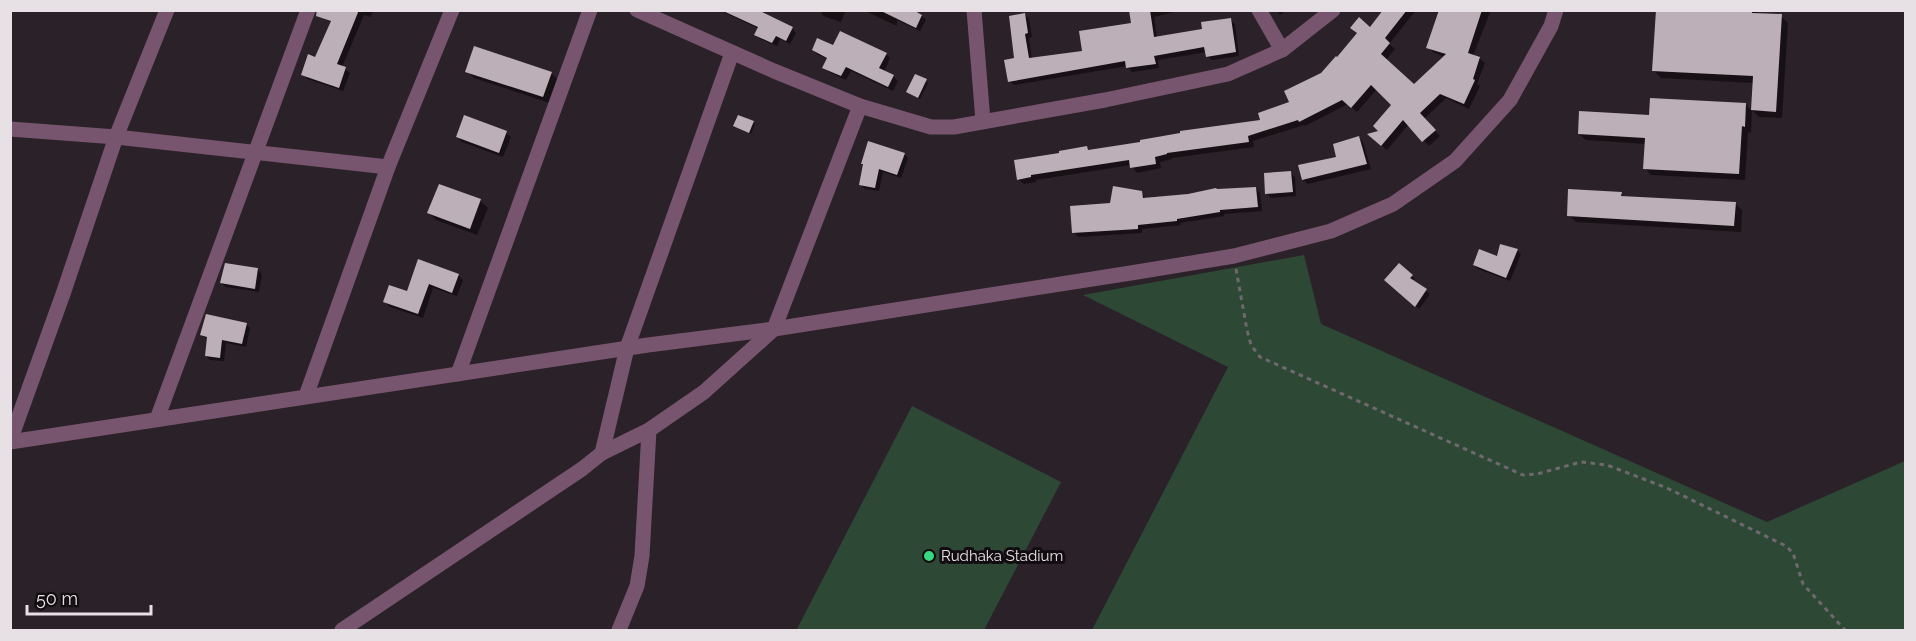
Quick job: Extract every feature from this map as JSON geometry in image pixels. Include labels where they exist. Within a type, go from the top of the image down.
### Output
[{"type":"street","points":[[167,10],[116,137],[10,441],[627,348],[774,329],[1234,256],[1331,231],[1393,204],[1455,161],[1510,100],[1551,26],[1556,10]]},
{"type":"street","points":[[157,419],[308,10]]},
{"type":"street","points":[[306,396],[388,167],[452,10]]},
{"type":"street","points":[[458,374],[590,10]]},
{"type":"street","points":[[637,10],[732,53],[860,106],[931,127],[954,127],[1105,100],[1228,74],[1282,50],[1333,10]]},
{"type":"street","points":[[974,10],[983,121]]},
{"type":"street","points":[[1259,10],[1282,50]]},
{"type":"street","points":[[602,453],[627,348],[732,53]]},
{"type":"street","points":[[342,630],[582,469],[602,453],[649,430],[704,392],[774,329],[860,106]]},
{"type":"street","points":[[10,129],[116,137],[388,167]]},
{"type":"street","points":[[619,630],[638,586],[642,556],[649,430]]},
{"type":"path","points":[[1234,256],[1247,330],[1251,345],[1260,357],[1523,475],[1537,474],[1581,462],[1607,465],[1687,498],[1786,546],[1793,553],[1803,584],[1845,630]]},
{"type":"green space","points":[[1304,255],[1321,324],[1767,522],[1905,461],[1905,630],[1092,630],[1228,367],[1083,295]]},
{"type":"green space","name":"Rudhaka Stadium","points":[[912,406],[1061,482],[984,630],[797,629]]},
{"type":"building","points":[[317,10],[359,10],[337,64],[346,67],[339,88],[301,75],[308,54],[315,57],[331,21],[316,16]]},
{"type":"building","points":[[721,10],[758,10],[793,27],[786,41],[776,36],[772,43],[754,35],[758,27]]},
{"type":"building","points":[[879,10],[913,10],[922,15],[916,28]]},
{"type":"building","points":[[1129,10],[1150,10],[1154,37],[1202,29],[1201,22],[1231,18],[1236,52],[1206,57],[1204,47],[1154,56],[1156,64],[1126,68],[1125,61],[1008,82],[1004,60],[1014,58],[1009,16],[1025,13],[1028,33],[1025,34],[1029,58],[1082,51],[1079,31],[1131,23]]},
{"type":"building","points":[[1383,10],[1407,10],[1385,38],[1390,43],[1381,54],[1414,84],[1446,54],[1426,48],[1439,10],[1482,10],[1468,53],[1480,57],[1473,79],[1475,80],[1464,104],[1440,94],[1420,113],[1436,130],[1422,142],[1403,120],[1381,146],[1367,134],[1378,131],[1373,126],[1391,105],[1371,85],[1351,108],[1342,100],[1299,122],[1298,120],[1248,136],[1249,142],[1167,153],[1155,157],[1156,164],[1130,168],[1129,160],[1031,175],[1031,177],[1017,180],[1014,160],[1087,146],[1088,150],[1140,142],[1140,140],[1180,133],[1180,131],[1260,120],[1258,113],[1289,102],[1284,91],[1321,73],[1337,57],[1357,33],[1350,28],[1359,17],[1370,27]]},
{"type":"building","points":[[1656,10],[1752,10],[1752,13],[1782,14],[1776,112],[1751,110],[1753,76],[1652,71]]},
{"type":"building","points":[[840,31],[887,53],[879,68],[894,75],[888,87],[846,67],[841,76],[822,68],[827,58],[812,50],[817,38],[833,45]]},
{"type":"building","points":[[474,46],[552,72],[543,97],[465,72]]},
{"type":"building","points":[[915,74],[927,79],[918,98],[906,92]]},
{"type":"building","points":[[1650,98],[1746,103],[1739,174],[1643,169],[1645,138],[1578,134],[1579,111],[1649,115]]},
{"type":"building","points":[[464,115],[507,131],[499,153],[456,137]]},
{"type":"building","points":[[738,115],[754,121],[749,133],[733,126]]},
{"type":"building","points":[[1359,136],[1367,164],[1302,180],[1298,165],[1336,157],[1333,144]]},
{"type":"building","points":[[868,141],[905,153],[897,175],[879,169],[875,188],[859,185],[863,164],[861,164]]},
{"type":"building","points":[[1291,171],[1293,192],[1265,194],[1264,173]]},
{"type":"building","points":[[439,184],[481,199],[470,229],[427,213]]},
{"type":"building","points":[[1113,186],[1142,191],[1143,198],[1188,194],[1216,188],[1256,187],[1258,207],[1220,210],[1220,212],[1177,219],[1177,221],[1138,225],[1138,229],[1072,233],[1070,206],[1110,203]]},
{"type":"building","points":[[1568,189],[1622,192],[1621,196],[1736,202],[1734,226],[1567,216]]},
{"type":"building","points":[[1500,244],[1518,249],[1506,278],[1473,265],[1479,249],[1497,256]]},
{"type":"building","points":[[418,259],[459,274],[452,293],[429,284],[418,314],[383,302],[389,285],[407,291]]},
{"type":"building","points":[[225,263],[258,268],[255,289],[220,283]]},
{"type":"building","points":[[1399,263],[1413,275],[1410,278],[1427,289],[1415,307],[1384,280]]},
{"type":"building","points":[[206,314],[247,323],[242,344],[222,340],[220,358],[205,356],[207,337],[200,335]]},
{"type":"place","name":"Rudhaka Stadium","points":[[929,556]]}]
